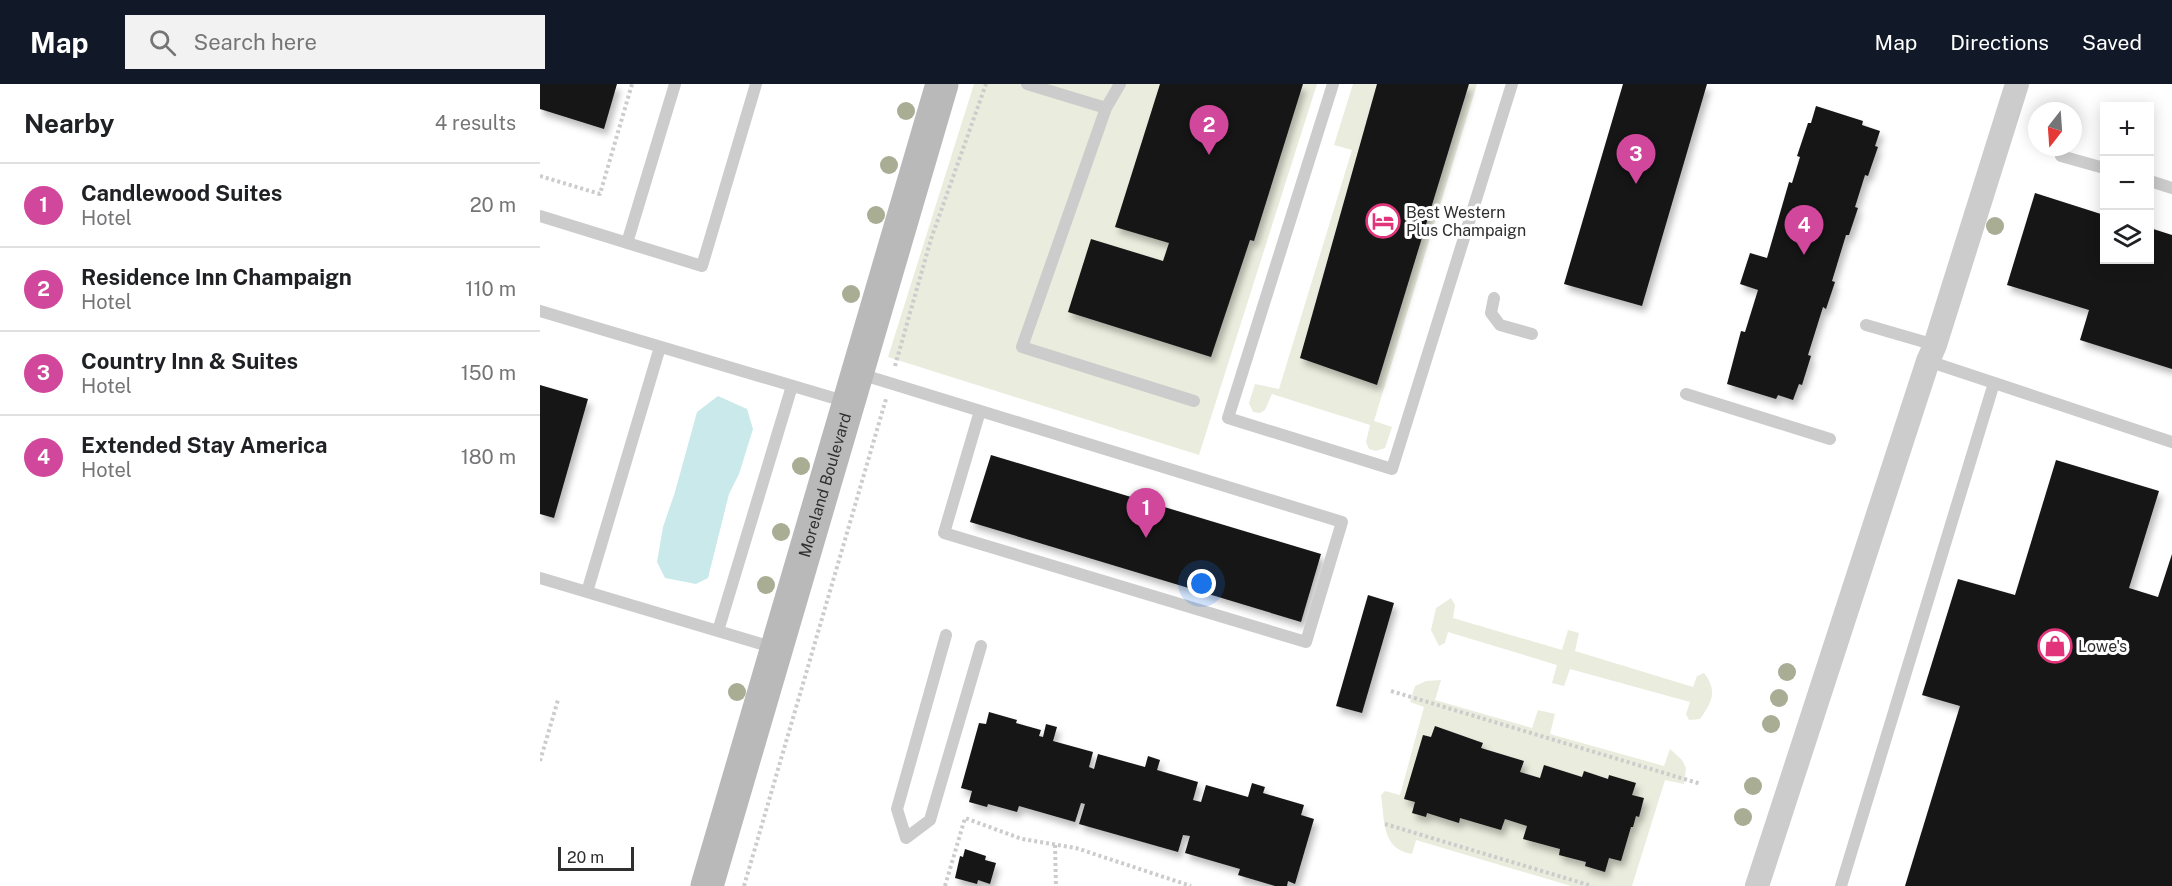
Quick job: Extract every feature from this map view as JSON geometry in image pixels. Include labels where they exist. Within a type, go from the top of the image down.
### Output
[{"type":"street","name":"Moreland Boulevard","points":[[706,886],[942,84]]},
{"type":"street","points":[[1757,886],[2017,84]]},
{"type":"lane","points":[[627,243],[675,84]]},
{"type":"lane","points":[[540,216],[702,266],[756,84]]},
{"type":"lane","points":[[1027,84],[1106,108]]},
{"type":"lane","points":[[1120,84],[1106,108],[1022,347],[1194,401]]},
{"type":"lane","points":[[1333,84],[1228,418],[1392,469],[1512,84]]},
{"type":"lane","points":[[2061,156],[2100,167]]},
{"type":"lane","points":[[2154,183],[2172,188]]},
{"type":"lane","points":[[1494,298],[1491,313],[1500,325],[1532,334]]},
{"type":"lane","points":[[540,311],[792,386],[852,388],[891,384],[980,411],[1342,522],[1306,642],[944,533],[980,411]]},
{"type":"lane","points":[[1866,325],[1994,383],[2172,442]]},
{"type":"lane","points":[[587,592],[660,347]]},
{"type":"lane","points":[[1841,886],[1994,383]]},
{"type":"lane","points":[[718,631],[792,386]]},
{"type":"lane","points":[[1686,394],[1830,439]]},
{"type":"lane","points":[[540,578],[776,648]]},
{"type":"lane","points":[[945,635],[897,809],[906,838],[930,820],[981,646]]},
{"type":"path","points":[[540,176],[600,194],[632,84]]},
{"type":"path","points":[[744,886],[891,384],[931,239],[986,84]]},
{"type":"path","points":[[1391,691],[1701,784]]},
{"type":"path","points":[[540,761],[558,700]]},
{"type":"path","points":[[945,886],[965,818],[1022,839],[1076,848],[1191,886]]},
{"type":"path","points":[[1385,824],[1592,886]]},
{"type":"path","points":[[1055,845],[1056,886]]},
{"type":"shaded area","points":[[974,84],[1317,84],[1199,455],[888,357]]},
{"type":"shaded area","points":[[1353,84],[1377,84],[1377,385],[1469,84],[1477,84],[1374,421],[1392,427],[1385,448],[1376,451],[1369,449],[1366,442],[1370,425],[1272,394],[1265,410],[1260,413],[1253,412],[1249,403],[1255,384],[1279,389],[1352,150],[1334,145]]},
{"type":"shaded area","points":[[1451,598],[1455,605],[1453,618],[1562,650],[1568,630],[1579,633],[1575,651],[1693,687],[1697,676],[1704,673],[1712,691],[1708,707],[1700,719],[1689,720],[1686,714],[1690,702],[1570,669],[1564,686],[1552,683],[1557,665],[1448,632],[1445,643],[1439,646],[1431,630],[1436,608]]},
{"type":"shaded area","points":[[1441,680],[1435,700],[1532,728],[1538,710],[1555,714],[1550,734],[1664,766],[1670,749],[1682,760],[1686,768],[1684,784],[1665,780],[1632,886],[1571,886],[1416,840],[1412,854],[1395,846],[1386,832],[1381,795],[1385,791],[1400,795],[1424,707],[1410,702],[1415,686],[1426,681]]},
{"type":"water","points":[[718,396],[747,409],[753,429],[739,474],[729,494],[708,578],[696,584],[665,578],[657,562],[663,527],[697,412]]},
{"type":"building","points":[[540,84],[617,84],[604,129],[540,109]]},
{"type":"building","points":[[1160,84],[1303,84],[1254,241],[1250,240],[1211,357],[1068,312],[1091,239],[1163,261],[1169,243],[1115,227]]},
{"type":"building","name":"Best Western Plus Champaign","points":[[1377,84],[1469,84],[1377,385],[1300,358]]},
{"type":"building","points":[[1623,84],[1707,84],[1642,306],[1564,284]]},
{"type":"building","points":[[1816,106],[1863,121],[1862,125],[1880,131],[1875,146],[1878,147],[1868,176],[1865,175],[1855,207],[1858,208],[1849,235],[1846,235],[1832,281],[1835,282],[1826,309],[1823,307],[1808,355],[1811,356],[1802,385],[1799,384],[1793,400],[1778,395],[1776,399],[1727,384],[1741,331],[1745,332],[1758,290],[1740,284],[1750,253],[1767,258],[1789,182],[1792,183],[1800,157],[1797,156]]},
{"type":"building","points":[[2035,193],[2100,214],[2100,264],[2154,264],[2154,229],[2172,235],[2172,369],[2080,340],[2089,310],[2007,285]]},
{"type":"building","points":[[540,385],[588,399],[554,518],[540,514]]},
{"type":"building","points":[[991,455],[1321,554],[1301,622],[970,522]]},
{"type":"building","name":"Lowe's","points":[[2056,460],[2159,491],[2129,588],[2158,597],[2172,554],[2172,886],[1905,886],[1960,706],[1922,695],[1958,579],[2015,595]]},
{"type":"building","points":[[1368,595],[1394,603],[1362,713],[1336,706]]},
{"type":"building","points":[[989,712],[1041,730],[1039,736],[1043,737],[1046,724],[1057,727],[1053,741],[1093,752],[1089,767],[1094,769],[1098,754],[1145,767],[1148,756],[1160,760],[1157,770],[1198,782],[1193,800],[1201,802],[1206,785],[1248,797],[1252,783],[1265,787],[1263,793],[1304,805],[1301,815],[1314,819],[1295,884],[1288,881],[1287,886],[1275,886],[1238,875],[1240,869],[1185,853],[1190,836],[1183,835],[1178,852],[1079,824],[1085,804],[1081,803],[1075,822],[1019,806],[1017,812],[988,804],[987,807],[969,802],[972,791],[961,788],[979,723],[986,724]]},
{"type":"building","points":[[1435,726],[1483,743],[1481,748],[1524,761],[1520,772],[1540,778],[1544,765],[1582,777],[1584,771],[1608,779],[1609,775],[1636,783],[1632,795],[1644,798],[1639,817],[1636,816],[1633,827],[1631,827],[1621,861],[1609,858],[1605,872],[1585,866],[1586,862],[1559,855],[1560,849],[1523,839],[1527,826],[1505,819],[1501,830],[1460,818],[1459,823],[1427,813],[1426,817],[1412,813],[1415,802],[1404,799],[1423,735],[1431,737]]},
{"type":"building","points":[[965,849],[986,856],[985,860],[996,863],[990,884],[978,880],[977,884],[955,878],[960,856],[963,857]]},
{"type":"place","name":"Residence Inn Champaign","points":[[1209,155]]},
{"type":"place","name":"Country Inn & Suites","points":[[1636,184]]},
{"type":"place","name":"Best Western Plus Champaign","points":[[1383,221]]},
{"type":"place","name":"Extended Stay America","points":[[1804,255]]},
{"type":"place","name":"Candlewood Suites","points":[[1146,538]]},
{"type":"place","name":"Lowe's","points":[[2055,646]]}]
